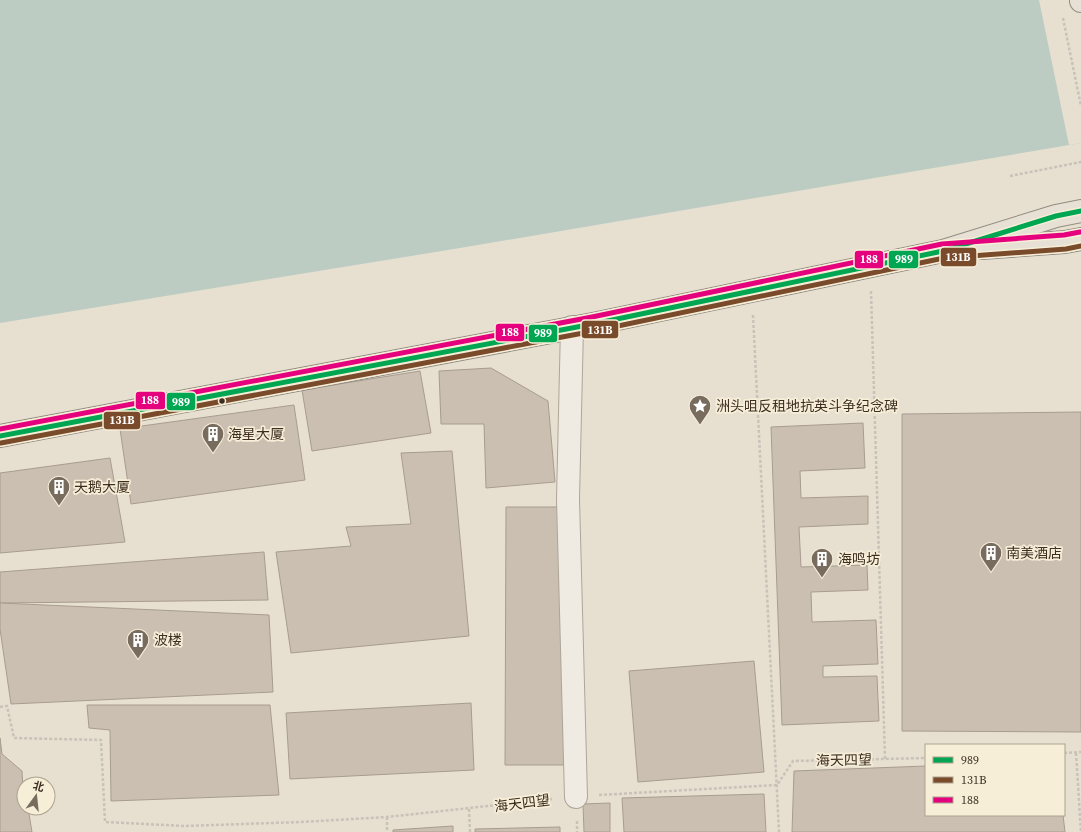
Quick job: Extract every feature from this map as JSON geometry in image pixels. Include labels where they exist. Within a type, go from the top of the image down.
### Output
[{"type":"main road","points":[[0,436],[572,327],[751,291],[943,251],[1056,216],[1081,211]]},
{"type":"main road","points":[[943,251],[1065,242],[1081,239]]},
{"type":"lane","points":[[572,327],[568,499],[576,797]]},
{"type":"path","points":[[1062,15],[1081,106]]},
{"type":"path","points":[[1010,176],[1081,162]]},
{"type":"path","points":[[871,266],[885,759]]},
{"type":"path","points":[[751,291],[779,832]]},
{"type":"path","name":"海天四望","points":[[0,707],[7,706],[14,738],[101,740],[105,822],[184,826],[387,817],[576,797],[777,785],[793,761],[925,758]]},
{"type":"path","points":[[1065,753],[1081,752]]},
{"type":"path","points":[[1076,753],[1081,832]]},
{"type":"path","points":[[469,809],[470,832]]},
{"type":"path","points":[[387,817],[387,832]]},
{"type":"shaded area","points":[[0,0],[1081,0],[1081,143],[460,248],[0,323]]},
{"type":"pier","points":[[1039,0],[1081,0],[1081,143],[1069,145]]},
{"type":"building","points":[[491,368],[548,401],[555,482],[486,488],[484,424],[441,424],[439,371]]},
{"type":"building","points":[[420,371],[431,433],[312,451],[302,390]]},
{"type":"building","name":"海星大厦","points":[[294,405],[305,480],[131,504],[120,429]]},
{"type":"building","name":"南美酒店","points":[[1081,412],[1081,732],[902,731],[902,414]]},
{"type":"building","name":"海鸣坊","points":[[863,423],[865,468],[800,471],[801,498],[868,496],[868,524],[799,527],[801,567],[867,565],[868,590],[811,592],[812,622],[876,620],[878,664],[823,666],[823,677],[877,676],[879,721],[782,725],[771,427]]},
{"type":"building","points":[[452,451],[469,636],[291,653],[276,552],[351,546],[346,527],[411,524],[401,453]]},
{"type":"building","name":"天鹅大厦","points":[[110,458],[125,542],[0,553],[0,473]]},
{"type":"building","points":[[506,507],[566,507],[565,765],[505,765]]},
{"type":"building","points":[[264,552],[268,600],[0,603],[0,572]]},
{"type":"building","name":"波楼","points":[[0,603],[269,615],[273,692],[11,704],[0,629]]},
{"type":"building","points":[[754,661],[764,772],[638,782],[629,671]]},
{"type":"building","points":[[471,703],[474,770],[290,779],[286,713]]},
{"type":"building","points":[[87,705],[270,705],[279,795],[111,801],[110,730],[89,728]]},
{"type":"building","points":[[0,738],[2,754],[22,771],[22,776],[16,776],[16,816],[29,816],[32,832],[0,832]]},
{"type":"building","points":[[925,766],[925,816],[1063,816],[1065,832],[792,832],[794,771]]},
{"type":"building","points":[[764,794],[766,832],[624,832],[622,798]]},
{"type":"building","points":[[610,803],[610,832],[584,832],[583,804]]},
{"type":"building","points":[[453,826],[453,832],[393,832],[393,830]]},
{"type":"building","points":[[560,827],[560,832],[475,832],[475,829]]},
{"type":"transit line","name":"989","points":[[0,436],[593,324],[943,251],[1056,216],[1081,211]]},
{"type":"transit line","name":"188","points":[[0,429],[592,317],[942,244],[1064,235],[1080,232]]},
{"type":"transit line","name":"131B","points":[[1,443],[594,331],[944,258],[1066,249],[1081,246]]},
{"type":"place","name":"洲头咀反租地抗英斗争纪念碑","points":[[700,426]]},
{"type":"place","name":"海星大厦","points":[[213,454]]},
{"type":"place","name":"天鹅大厦","points":[[59,506]]},
{"type":"place","name":"南美酒店","points":[[991,572]]},
{"type":"place","name":"海鸣坊","points":[[822,578]]},
{"type":"place","name":"波楼","points":[[138,660]]}]
